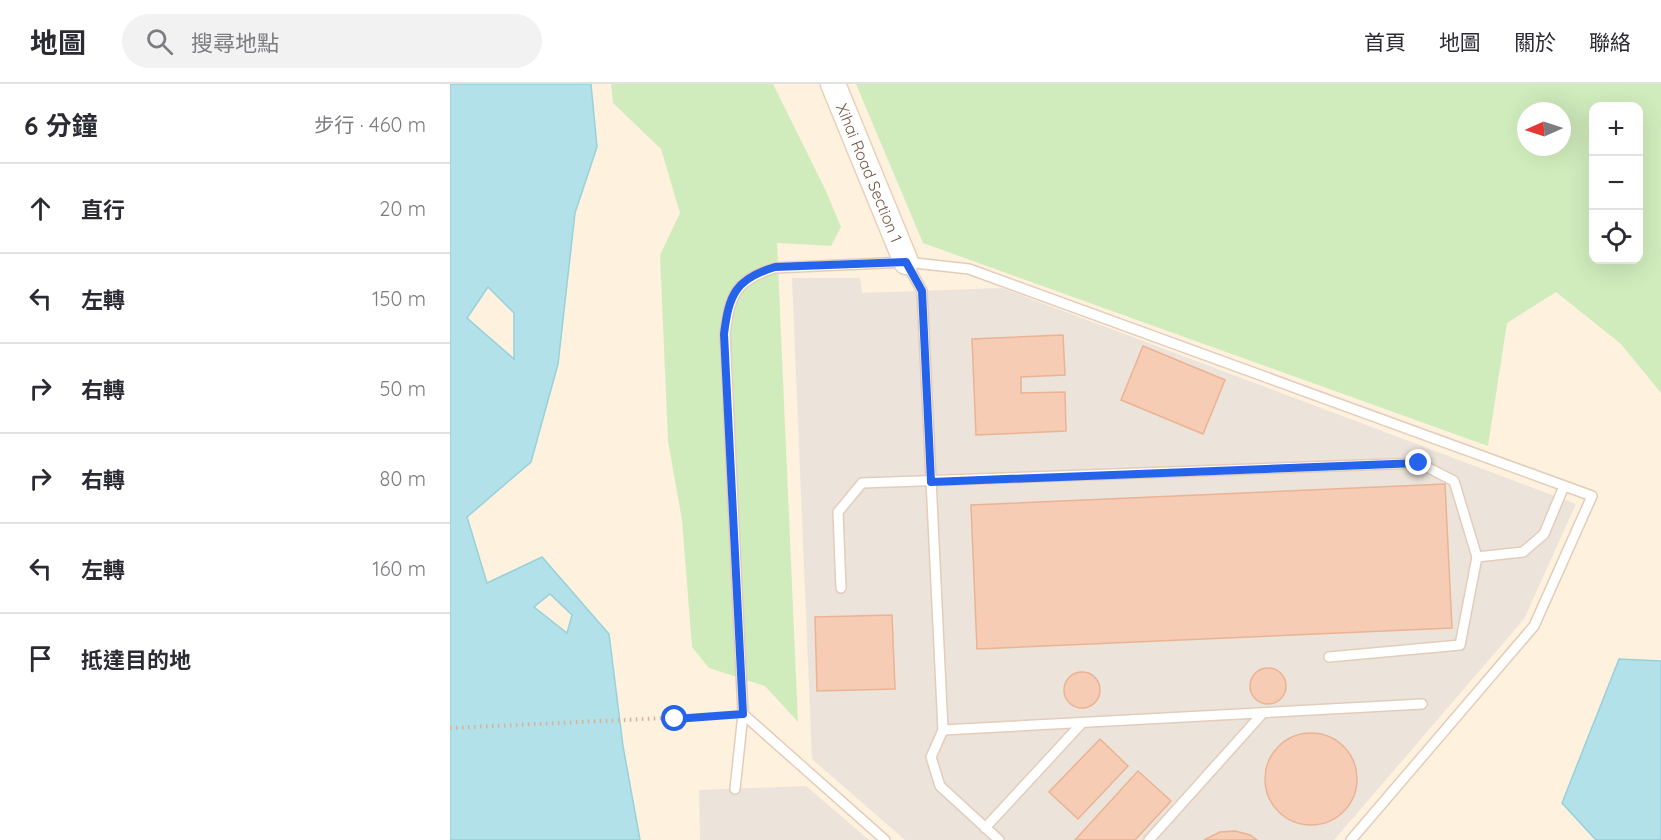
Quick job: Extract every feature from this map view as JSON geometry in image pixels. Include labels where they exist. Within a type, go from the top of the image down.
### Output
[{"type":"main road","name":"Xihai Road Section 1","points":[[833,84],[906,262]]},
{"type":"lane","points":[[906,262],[922,291],[942,730],[931,757],[940,786],[999,840]]},
{"type":"lane","points":[[735,789],[743,714],[724,334],[728,304],[739,286],[755,273],[775,267],[906,262],[945,265],[987,274],[1592,496],[1534,626],[1351,840]]},
{"type":"lane","points":[[841,588],[838,512],[862,483],[1419,463],[1454,481],[1477,557],[1460,645],[1329,657]]},
{"type":"lane","points":[[1477,557],[1523,552],[1544,534],[1564,486]]},
{"type":"lane","points":[[942,730],[1422,704]]},
{"type":"lane","points":[[1149,840],[1263,713]]},
{"type":"lane","points":[[743,714],[885,840]]},
{"type":"lane","points":[[985,828],[1082,723]]},
{"type":"path","points":[[450,728],[743,714]]},
{"type":"shaded area","points":[[792,278],[860,278],[862,293],[1002,288],[1576,504],[1524,619],[1334,840],[905,840],[812,759]]},
{"type":"shaded area","points":[[806,786],[869,840],[700,840],[699,790]]},
{"type":"green space","points":[[611,84],[773,84],[826,191],[841,227],[831,246],[777,243],[798,722],[765,686],[709,668],[692,647],[682,520],[668,441],[660,255],[680,213],[661,149],[613,103]]},
{"type":"green space","points":[[856,84],[1661,84],[1661,393],[1621,344],[1556,292],[1507,323],[1488,446],[923,243]]},
{"type":"water","points":[[450,84],[591,84],[597,147],[575,213],[558,364],[531,462],[467,517],[487,583],[542,557],[609,634],[623,746],[640,840],[450,840]],"holes":[[[488,287],[514,313],[514,359],[467,318]],[[550,594],[572,615],[567,633],[534,607]]]},
{"type":"water","points":[[1619,659],[1661,661],[1661,840],[1596,840],[1562,803]]},
{"type":"building","points":[[1063,335],[1065,375],[1021,377],[1021,393],[1065,392],[1066,431],[976,435],[972,339]]},
{"type":"building","points":[[1143,346],[1225,380],[1203,434],[1121,400]]},
{"type":"building","points":[[1445,484],[1452,628],[977,649],[971,505]]},
{"type":"building","points":[[892,615],[895,689],[817,691],[815,617]]},
{"type":"building","points":[[1268,668],[1281,673],[1286,686],[1281,699],[1268,704],[1255,699],[1250,686],[1255,673]]},
{"type":"building","points":[[1082,672],[1095,677],[1100,690],[1095,703],[1082,708],[1069,703],[1064,690],[1069,677]]},
{"type":"building","points":[[1311,733],[1329,736],[1344,746],[1354,761],[1357,779],[1354,797],[1344,812],[1329,822],[1311,825],[1293,822],[1278,812],[1268,797],[1265,779],[1268,761],[1278,746],[1293,736]]},
{"type":"building","points":[[1100,739],[1128,766],[1078,819],[1049,792]]},
{"type":"building","points":[[1138,771],[1171,801],[1135,840],[1075,840]]},
{"type":"building","points":[[1235,831],[1250,835],[1257,840],[1204,840],[1220,832]]},
{"type":"route","points":[[675,719],[743,714],[724,334],[728,304],[739,286],[755,273],[775,267],[906,262],[922,291],[931,482],[1419,463]]}]
